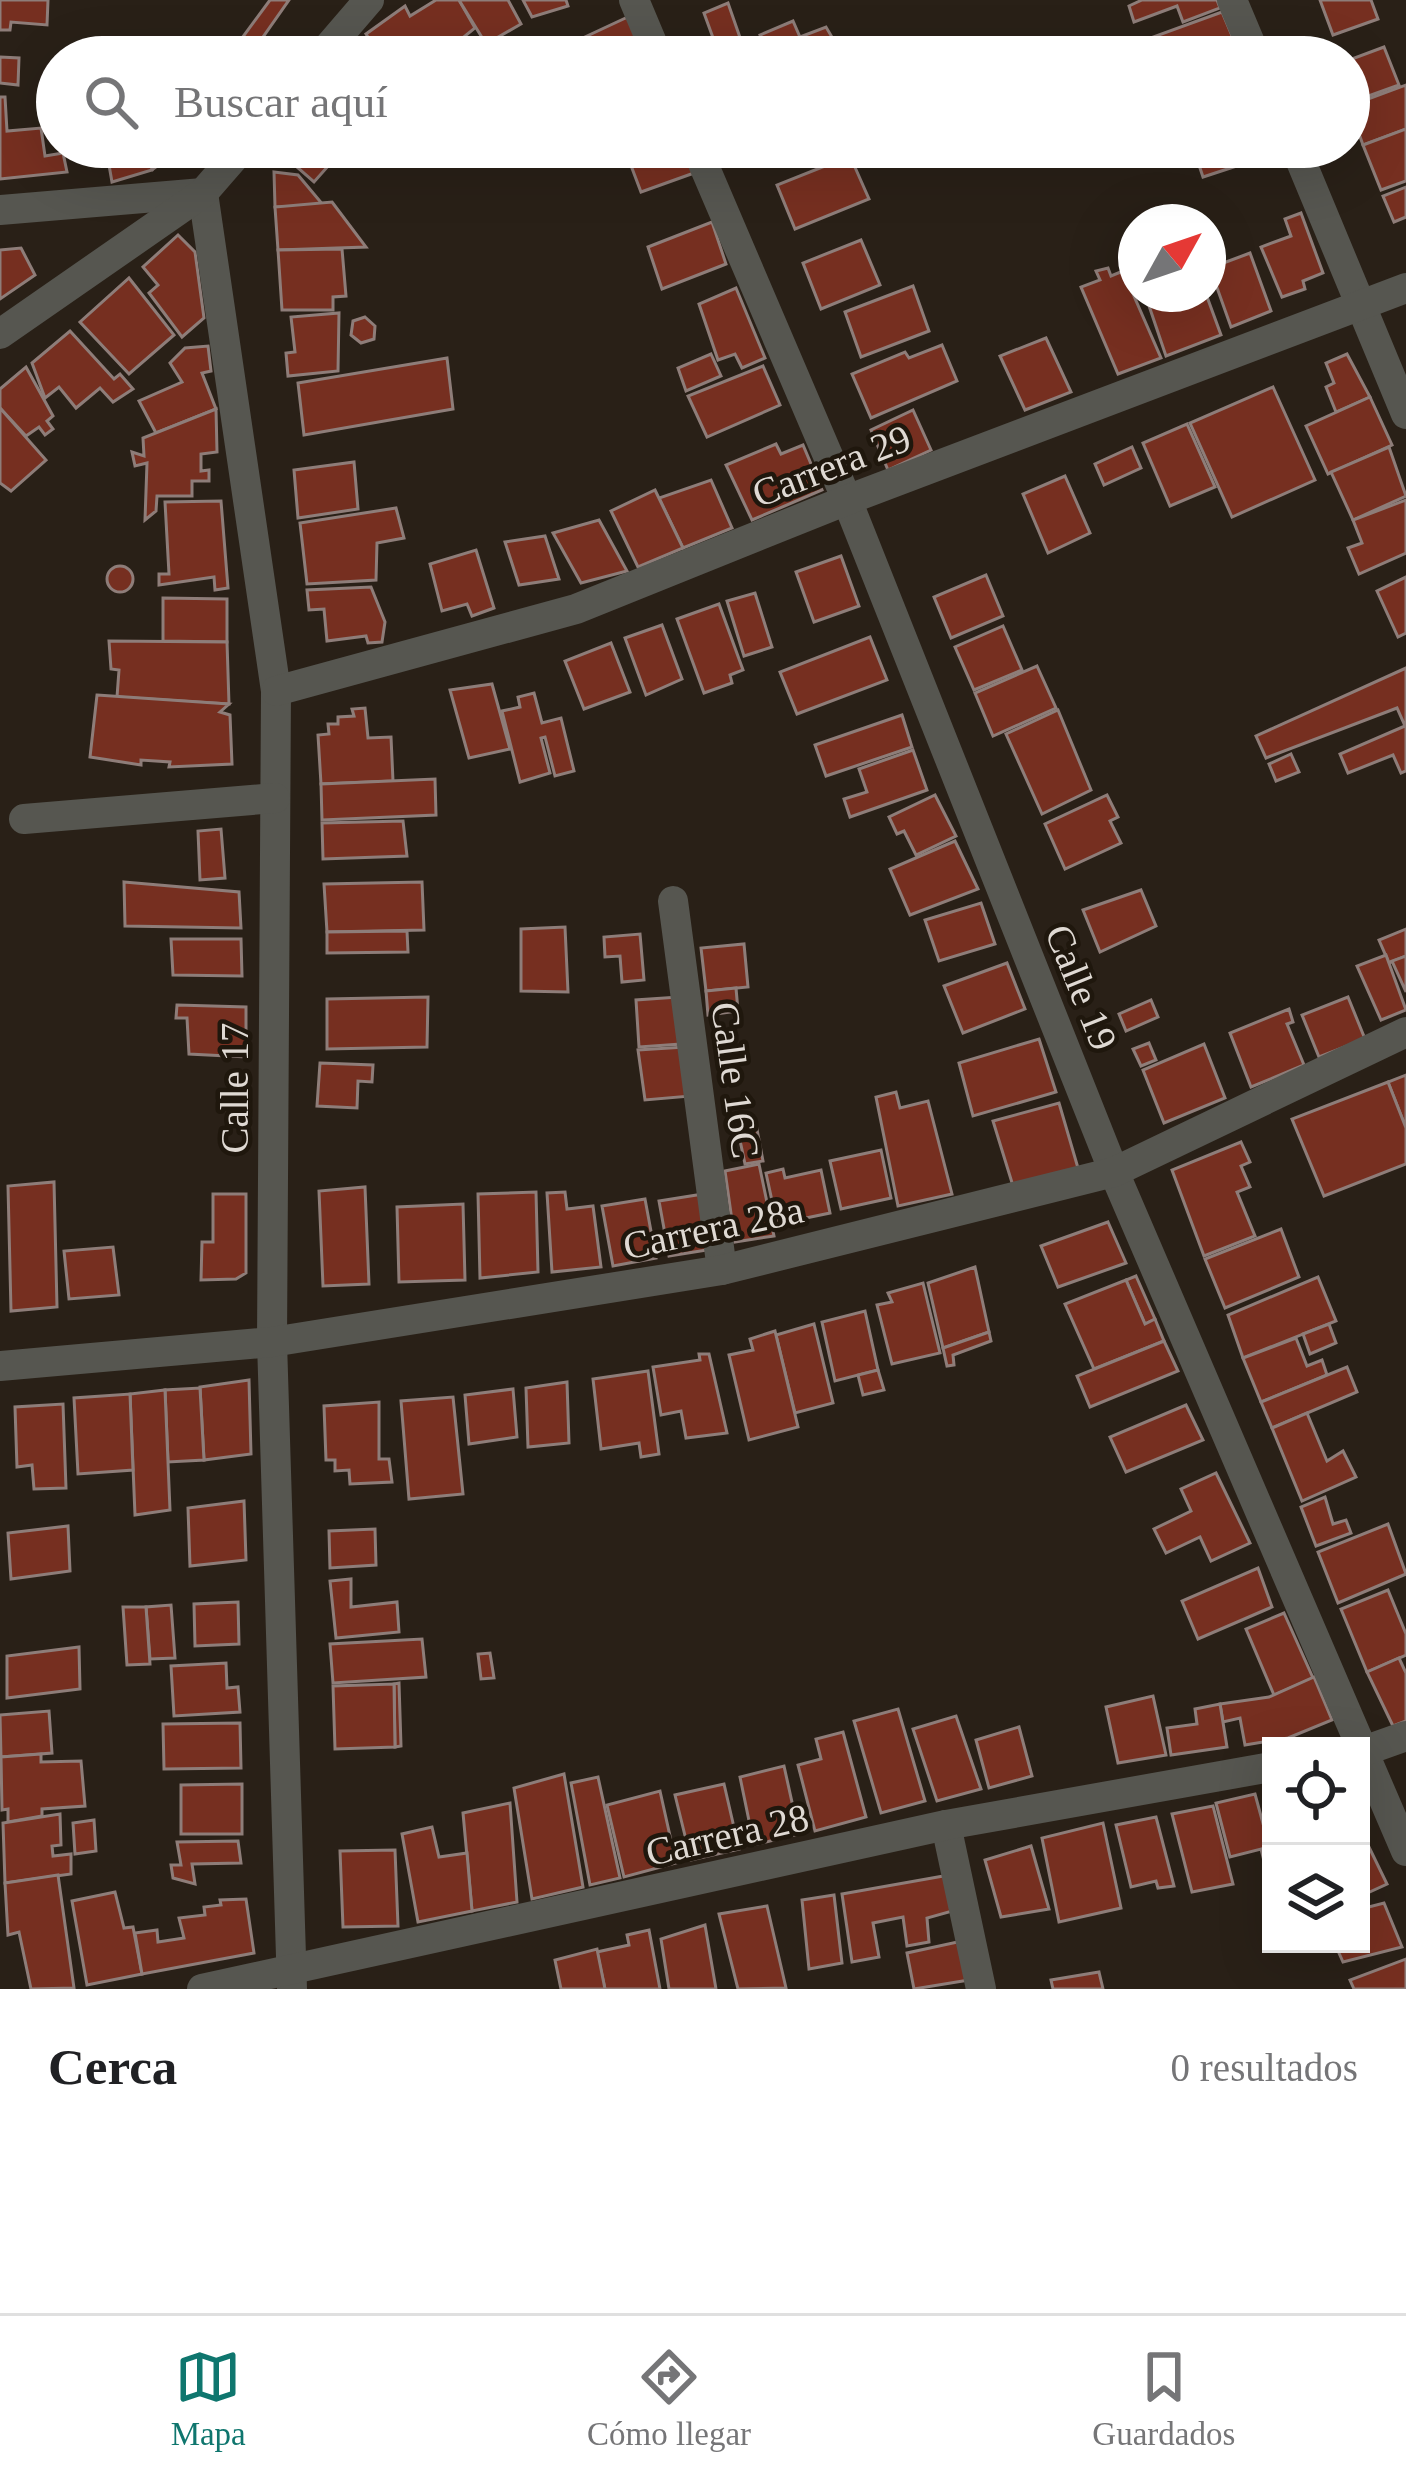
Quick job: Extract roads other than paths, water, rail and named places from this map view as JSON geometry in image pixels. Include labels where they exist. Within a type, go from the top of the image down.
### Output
[{"type":"street","points":[[338,36],[369,0]]},
{"type":"street","points":[[634,0],[649,36]]},
{"type":"street","points":[[1232,0],[1247,36]]},
{"type":"street","points":[[0,334],[202,193],[224,168]]},
{"type":"street","name":"Calle 19","points":[[705,168],[847,500],[1114,1172],[1358,1737]]},
{"type":"street","points":[[1304,168],[1406,414]]},
{"type":"street","points":[[0,210],[202,193]]},
{"type":"street","name":"Calle 17","points":[[202,193],[276,691],[272,1342],[291,1980]]},
{"type":"street","name":"Carrera 29","points":[[276,691],[576,609],[847,500],[1406,288]]},
{"type":"street","points":[[24,819],[275,798]]},
{"type":"street","name":"Calle 16C","points":[[673,901],[722,1270]]},
{"type":"street","name":"Carrera 28a","points":[[0,1366],[272,1342],[722,1270],[1114,1172],[1406,1031]]},
{"type":"street","points":[[1370,1749],[1406,1736]]},
{"type":"street","name":"Calle 19","points":[[1370,1765],[1406,1851]]},
{"type":"street","name":"Carrera 28","points":[[202,1989],[291,1980],[946,1825],[1262,1769]]},
{"type":"street","points":[[946,1825],[981,1989]]}]
